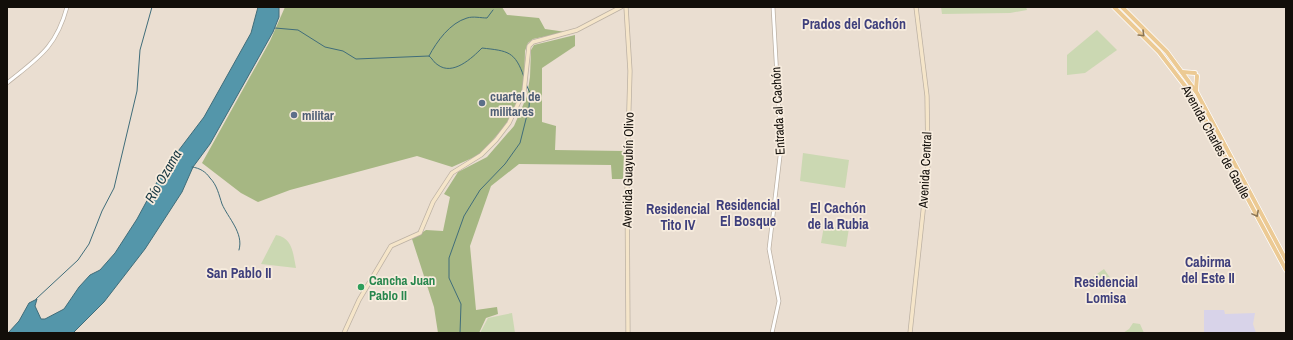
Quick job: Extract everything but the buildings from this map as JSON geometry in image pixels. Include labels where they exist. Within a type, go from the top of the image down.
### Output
[{"type":"main road","points":[[344,333],[359,300],[391,246],[420,233],[433,202],[452,173],[480,155],[496,140],[510,123],[524,91],[528,51],[532,42],[577,30],[621,7]]},
{"type":"main road","name":"Avenida Guayubín Olivo","points":[[626,7],[630,71],[626,176],[628,333]]},
{"type":"main road","name":"Avenida Central","points":[[910,333],[928,165],[926,96],[916,7]]},
{"type":"main road","name":"Avenida Charles de Gaulle","points":[[1114,7],[1159,52],[1192,95],[1286,270]]},
{"type":"main road","name":"Avenida Charles de Gaulle","points":[[1122,7],[1167,52],[1196,91],[1286,260]]},
{"type":"main road","points":[[1182,72],[1196,74],[1196,91]]},
{"type":"main road","points":[[1281,263],[1286,276]]},
{"type":"street","points":[[7,83],[42,56],[52,43],[64,21],[67,7]]},
{"type":"street","name":"Entrada al Cachón","points":[[772,7],[781,148],[769,249],[779,301],[772,333]]},
{"type":"shaded area","points":[[1204,310],[1224,310],[1225,314],[1255,313],[1253,324],[1256,333],[1204,333]]},
{"type":"green space","points":[[285,7],[502,7],[507,15],[539,18],[545,29],[566,32],[533,39],[528,43],[525,51],[524,90],[509,122],[479,155],[452,167],[417,156],[290,190],[258,202],[241,193],[202,163],[270,41]]},
{"type":"green space","points":[[941,7],[1026,7],[1027,10],[1010,13],[942,14]]},
{"type":"green space","points":[[1097,30],[1117,50],[1085,73],[1067,75],[1067,55]]},
{"type":"green space","points":[[575,35],[575,46],[542,68],[542,122],[556,126],[555,150],[624,151],[623,179],[612,179],[611,165],[519,164],[491,186],[470,246],[476,310],[497,307],[498,314],[486,318],[479,333],[438,333],[434,307],[412,239],[426,230],[443,231],[450,197],[444,194],[458,172],[487,157],[514,126],[527,96],[530,77],[531,50],[534,45]]},
{"type":"green space","points":[[803,153],[849,160],[845,188],[800,181]]},
{"type":"green space","points":[[824,226],[849,228],[846,247],[821,243]]},
{"type":"green space","points":[[276,235],[286,239],[289,243],[293,252],[296,268],[261,264]]},
{"type":"green space","points":[[1104,269],[1111,279],[1090,279]]},
{"type":"green space","points":[[512,313],[515,333],[480,333],[488,318]]},
{"type":"green space","points":[[1133,323],[1140,324],[1144,333],[1123,333],[1129,329]]},
{"type":"water","name":"Río Ozama","points":[[258,7],[279,7],[279,17],[273,32],[210,144],[193,167],[182,192],[145,249],[104,302],[73,333],[8,333],[19,321],[29,303],[37,299],[35,306],[41,319],[45,319],[64,309],[79,287],[90,275],[100,270],[115,253],[137,219],[163,171],[204,117],[251,33]]},
{"type":"waterway","points":[[36,299],[78,260],[89,244],[102,211],[114,188],[137,91],[140,50],[152,7]]},
{"type":"waterway","points":[[429,56],[440,39],[455,24],[469,17],[487,18],[493,10]]},
{"type":"waterway","points":[[275,28],[298,30],[325,47],[343,51],[356,59],[429,56],[437,64],[444,68],[456,67],[468,61],[482,48],[498,50],[514,57],[521,68],[524,77]]},
{"type":"waterway","points":[[460,333],[461,304],[449,278],[449,258],[464,216],[480,190],[505,164],[520,143],[529,107],[530,93],[526,84]]},
{"type":"waterway","points":[[192,167],[198,168],[205,172],[218,190],[222,204],[235,226],[239,238],[239,250]]},
{"type":"place","name":"cuartel de militares","points":[[482,103]]},
{"type":"place","name":"militar","points":[[294,115]]},
{"type":"place","name":"Cancha Juan Pablo II","points":[[361,287]]},
{"type":"district","name":"Prados del Cachón","points":[[854,24]]},
{"type":"district","name":"Residencial El Bosque","points":[[748,214]]},
{"type":"district","name":"El Cachón de la Rubia","points":[[838,216]]},
{"type":"district","name":"Residencial Tito IV","points":[[678,218]]},
{"type":"district","name":"Cabirma del Este II","points":[[1208,270]]},
{"type":"district","name":"San Pablo II","points":[[239,273]]},
{"type":"district","name":"Residencial Lomisa","points":[[1106,290]]}]
